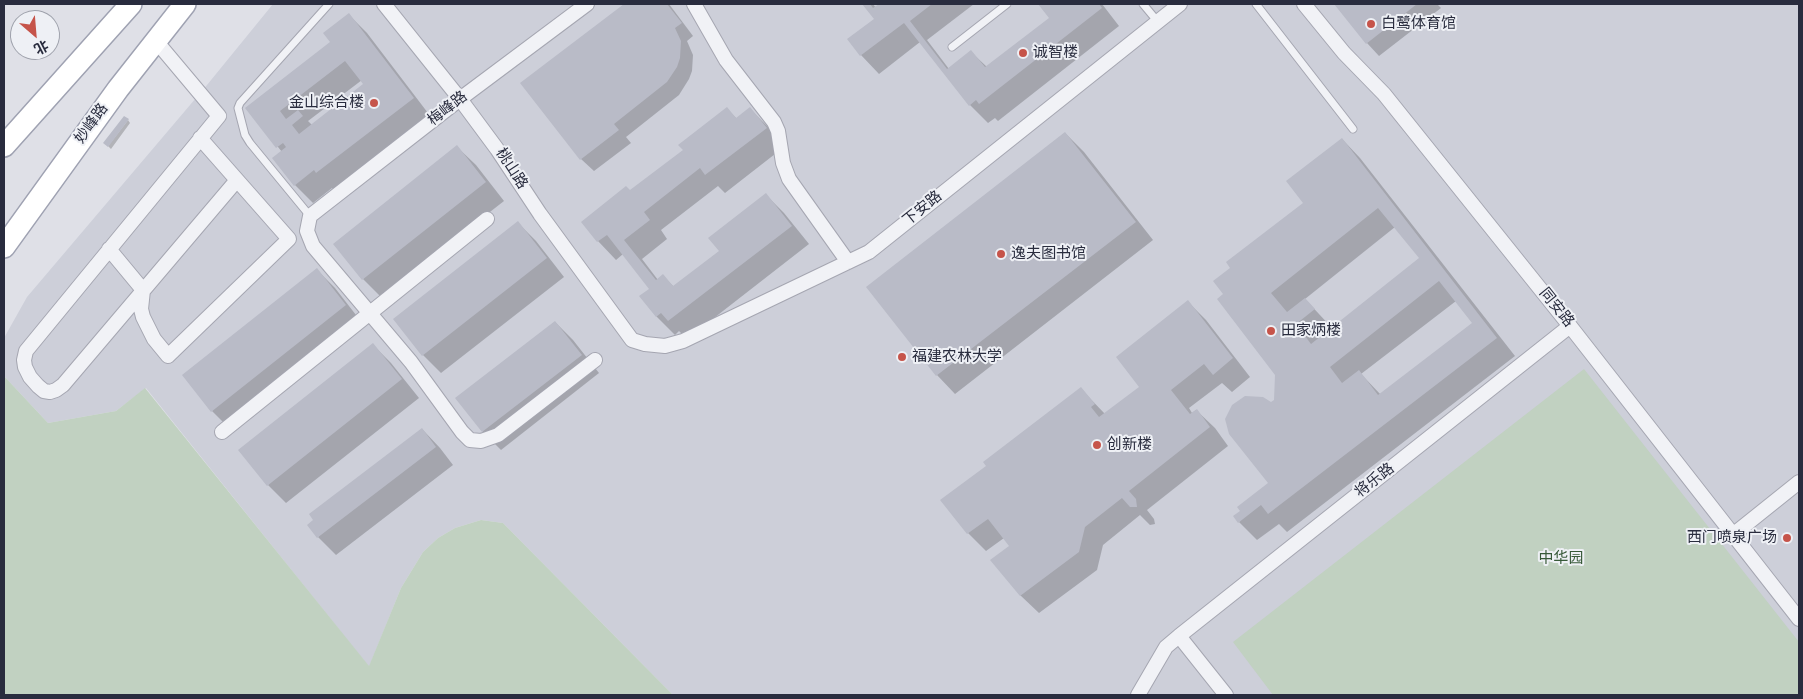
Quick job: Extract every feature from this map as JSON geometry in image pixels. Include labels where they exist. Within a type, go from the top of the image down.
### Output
[{"type":"main road","points":[[4,146],[131,4]]},
{"type":"main road","name":"妙峰路","points":[[4,247],[118,89],[185,4]]},
{"type":"street","name":"桃山路","points":[[384,4],[497,148],[540,214],[632,340]]},
{"type":"street","name":"梅峰路","points":[[310,216],[460,99],[587,4]]},
{"type":"street","points":[[694,4],[726,60],[774,122],[778,131],[782,163],[789,180],[848,262]]},
{"type":"street","name":"下安路","points":[[632,340],[650,345],[673,345],[869,252],[1180,4]]},
{"type":"street","name":"同安路","points":[[1304,4],[1344,53],[1384,94],[1570,326],[1799,619]]},
{"type":"street","points":[[156,41],[219,116],[26,352],[25,368],[30,377],[44,391],[50,392],[63,385],[237,180]]},
{"type":"street","points":[[109,249],[143,290],[141,309],[143,317],[154,338],[168,356],[289,239],[200,138]]},
{"type":"street","points":[[310,216],[307,231],[313,246],[426,380],[462,432],[470,440],[487,440],[498,435],[595,360]]},
{"type":"street","points":[[222,432],[487,219]]},
{"type":"street","name":"将乐路","points":[[1138,695],[1166,647],[1570,326]]},
{"type":"street","points":[[1734,534],[1799,482]]},
{"type":"street","points":[[1179,636],[1226,695]]},
{"type":"lane","points":[[310,216],[250,143],[243,130],[238,108],[240,103],[329,4]]},
{"type":"lane","points":[[952,47],[1006,4]]},
{"type":"lane","points":[[1143,4],[1158,22]]},
{"type":"lane","points":[[1256,4],[1353,129]]},
{"type":"shaded area","name":"福建农林大学","points":[[273,4],[1799,4],[1799,695],[673,695],[503,523],[481,520],[455,528],[438,538],[423,552],[401,588],[369,667],[146,388],[116,411],[48,423],[4,376],[4,338],[27,297],[207,85]]},
{"type":"green space","name":"中华园","points":[[1584,369],[1799,642],[1799,695],[1273,695],[1233,642]]},
{"type":"green space","points":[[4,376],[48,423],[116,411],[145,388],[369,666],[401,588],[423,552],[438,538],[455,528],[481,520],[503,523],[673,695],[4,695]]},
{"type":"building","points":[[624,4],[667,4],[682,23],[675,28],[681,41],[680,58],[677,67],[667,82],[614,124],[619,130],[580,160],[520,83]]},
{"type":"building","name":"诚智楼","points":[[862,4],[870,4],[873,8],[879,4],[932,4],[910,21],[947,69],[971,50],[985,67],[1049,18],[1038,4],[1099,4],[1102,8],[979,104],[976,100],[969,106],[904,23],[860,56],[847,39],[874,19]]},
{"type":"building","name":"白鹭体育馆","points":[[1334,4],[1417,4],[1366,44]]},
{"type":"building","name":"金山综合楼","points":[[349,13],[414,98],[316,173],[314,170],[294,186],[272,158],[286,147],[283,143],[276,148],[245,108],[330,42],[323,33]],"holes":[[[345,61],[363,84],[299,134],[292,125],[303,116],[298,110],[286,119],[280,111]]]},
{"type":"building","points":[[727,107],[736,118],[750,107],[767,128],[705,175],[700,168],[644,212],[650,220],[624,240],[656,280],[663,274],[673,286],[719,251],[708,238],[766,193],[792,226],[668,321],[661,313],[656,317],[639,296],[649,289],[607,235],[597,242],[581,222],[626,186],[630,190],[683,150],[678,145]]},
{"type":"building","points":[[124,116],[129,119],[108,147],[103,143]]},
{"type":"building","name":"逸夫图书馆","points":[[1065,132],[1136,222],[936,376],[866,287]]},
{"type":"building","name":"田家炳楼","points":[[1342,138],[1497,338],[1268,514],[1261,505],[1238,523],[1233,516],[1240,511],[1237,507],[1268,483],[1229,434],[1225,419],[1232,405],[1245,396],[1263,397],[1271,402],[1274,400],[1275,375],[1217,299],[1223,294],[1213,281],[1230,268],[1226,262],[1303,203],[1286,181]],"holes":[[[1378,208],[1419,258],[1311,344],[1296,324],[1315,309],[1305,298],[1287,312],[1271,293]],[[1439,281],[1472,323],[1378,395],[1359,370],[1342,383],[1330,367]]]},
{"type":"building","points":[[457,145],[486,182],[362,280],[333,244]]},
{"type":"building","points":[[518,221],[547,258],[422,356],[393,319]]},
{"type":"building","points":[[317,268],[346,305],[211,412],[182,375]]},
{"type":"building","name":"创新楼","points":[[1188,300],[1233,358],[1213,375],[1204,364],[1171,390],[1190,414],[1197,409],[1210,427],[1129,491],[1136,499],[1137,507],[1130,507],[1122,498],[1085,527],[1079,552],[1020,596],[990,560],[1009,546],[988,519],[967,534],[940,500],[986,466],[983,462],[1081,387],[1095,404],[1091,407],[1099,417],[1139,387],[1116,357]]},
{"type":"building","points":[[555,321],[582,355],[482,432],[455,398]]},
{"type":"building","points":[[373,343],[402,379],[267,486],[238,450]]},
{"type":"building","points":[[422,428],[436,447],[317,538],[307,525],[313,520],[309,514]]},
{"type":"place","name":"白鹭体育馆","points":[[1371,24]]},
{"type":"place","name":"诚智楼","points":[[1023,53]]},
{"type":"place","name":"金山综合楼","points":[[374,103]]},
{"type":"place","name":"逸夫图书馆","points":[[1001,254]]},
{"type":"place","name":"田家炳楼","points":[[1271,331]]},
{"type":"place","name":"福建农林大学","points":[[902,357]]},
{"type":"place","name":"创新楼","points":[[1097,445]]},
{"type":"place","name":"西门喷泉广场","points":[[1787,538]]}]
